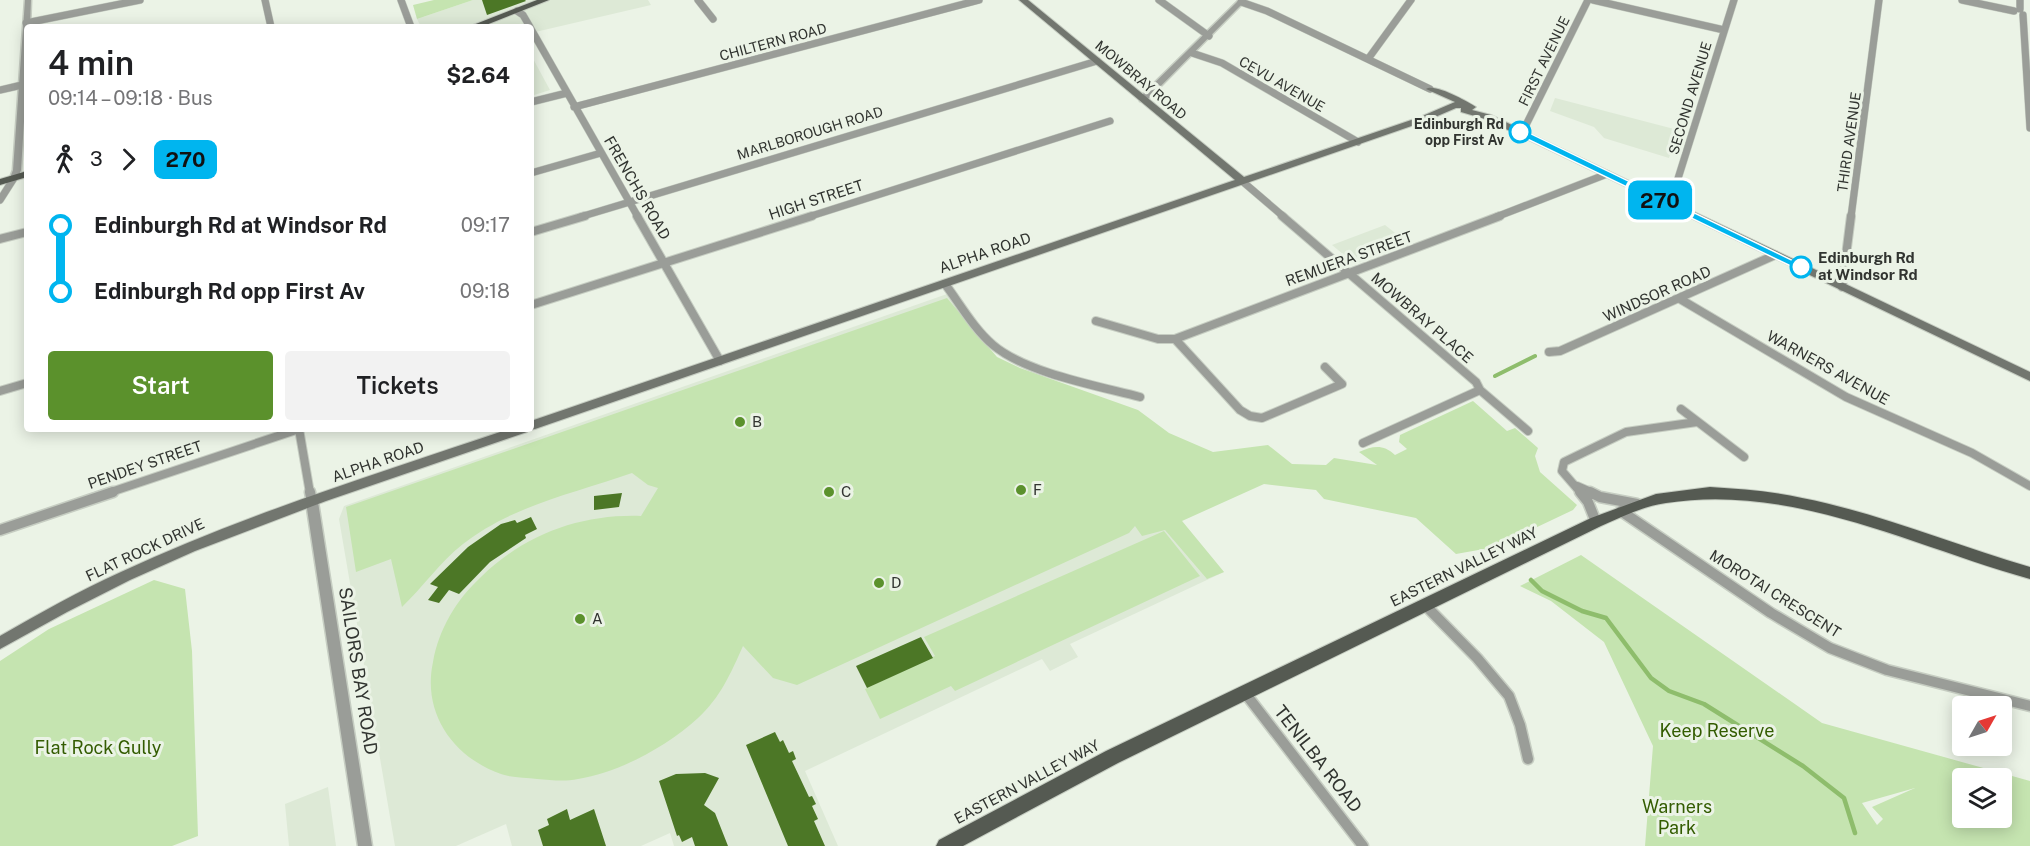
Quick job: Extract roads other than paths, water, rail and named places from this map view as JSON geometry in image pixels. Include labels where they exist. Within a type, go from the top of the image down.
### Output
[{"type":"main road","points":[[481,24],[545,0]]},
{"type":"main road","name":"MOWBRAY ROAD","points":[[1023,0],[1242,181]]},
{"type":"main road","points":[[1430,89],[1475,110]]},
{"type":"main road","points":[[1430,89],[2030,378]]},
{"type":"main road","points":[[1443,96],[1450,102],[1448,108],[1475,110]]},
{"type":"main road","name":"ALPHA ROAD","points":[[534,425],[1461,105]]},
{"type":"main road","points":[[0,182],[24,175]]},
{"type":"main road","name":"ALPHA ROAD","points":[[312,502],[514,432]]},
{"type":"main road","name":"EASTERN VALLEY WAY","points":[[945,846],[1112,757],[1637,504],[1699,493],[1734,494],[1780,500],[1833,512],[2030,573]]},
{"type":"main road","name":"FLAT ROCK DRIVE","points":[[0,643],[67,604],[173,554],[214,536],[312,502]]},
{"type":"street","points":[[28,0],[26,24],[140,0]]},
{"type":"street","points":[[265,0],[270,24]]},
{"type":"street","points":[[400,0],[410,24]]},
{"type":"street","points":[[698,0],[713,19]]},
{"type":"street","name":"CHILTERN ROAD","points":[[574,107],[979,0]]},
{"type":"street","points":[[1159,0],[1209,36]]},
{"type":"street","points":[[1368,60],[1411,0]]},
{"type":"street","name":"FIRST AVENUE","points":[[1522,133],[1588,0]]},
{"type":"street","points":[[1593,0],[1724,30]]},
{"type":"street","name":"SECOND AVENUE","points":[[1670,204],[1734,0]]},
{"type":"street","name":"THIRD AVENUE","points":[[1842,286],[1879,0]]},
{"type":"street","points":[[1962,0],[2024,13]]},
{"type":"street","points":[[2020,0],[2024,13],[2030,128]]},
{"type":"street","points":[[1143,99],[1242,1],[1430,89]]},
{"type":"street","name":"FRENCHS ROAD","points":[[517,11],[523,15],[528,24]]},
{"type":"street","name":"FRENCHS ROAD","points":[[534,35],[720,361]]},
{"type":"street","name":"CEVU AVENUE","points":[[1192,53],[1222,63],[1358,142]]},
{"type":"street","points":[[0,200],[17,169],[24,55]]},
{"type":"street","name":"MARLBOROUGH ROAD","points":[[534,231],[1097,61]]},
{"type":"street","points":[[0,90],[22,86]]},
{"type":"street","points":[[534,101],[567,93]]},
{"type":"street","name":"HIGH STREET","points":[[534,304],[1110,121]]},
{"type":"street","points":[[534,172],[601,153]]},
{"type":"street","name":"REMUERA STREET","points":[[1096,321],[1158,339],[1175,339],[1607,174]]},
{"type":"street","name":"MOWBRAY PLACE","points":[[1242,181],[1476,382],[1480,390],[1528,431]]},
{"type":"street","points":[[0,239],[24,233]]},
{"type":"street","name":"WINDSOR ROAD","points":[[1549,352],[1560,351],[1775,255]]},
{"type":"street","points":[[945,284],[993,345],[1004,353],[1032,365],[1140,397]]},
{"type":"street","name":"WARNERS AVENUE","points":[[1680,299],[1846,397],[1972,453],[2030,486]]},
{"type":"street","points":[[1175,339],[1240,410],[1256,418],[1262,418],[1342,384],[1325,367]]},
{"type":"street","points":[[0,391],[24,384]]},
{"type":"street","points":[[1363,443],[1480,390]]},
{"type":"street","points":[[1681,409],[1744,457]]},
{"type":"street","points":[[1596,522],[1588,502],[1562,471],[1561,466],[1569,459],[1634,430],[1697,422]]},
{"type":"street","name":"PENDEY STREET","points":[[0,530],[290,432]]},
{"type":"street","points":[[300,432],[312,502]]},
{"type":"street","points":[[1572,483],[1600,497],[1637,504]]},
{"type":"street","name":"SAILORS BAY ROAD","points":[[312,502],[365,846]]},
{"type":"street","name":"MOROTAI CRESCENT","points":[[1621,511],[1762,606],[1830,648],[1887,669],[2030,706]]},
{"type":"street","points":[[1426,606],[1477,658],[1509,696],[1520,725],[1528,759]]},
{"type":"street","name":"TENILBA ROAD","points":[[1245,693],[1363,846]]},
{"type":"waterway","points":[[1495,376],[1535,356]]},
{"type":"waterway","points":[[1531,580],[1542,591],[1582,611],[1606,618],[1651,678],[1669,691],[1704,704],[1803,766],[1844,798],[1855,833]]},
{"type":"place","name":"Edinburgh Rd opp First Av","points":[[1520,132]]},
{"type":"place","name":"Edinburgh Rd at Windsor Rd","points":[[1801,267]]},
{"type":"place","name":"B","points":[[740,422]]},
{"type":"place","name":"F","points":[[1021,490]]},
{"type":"place","name":"C","points":[[829,492]]},
{"type":"place","name":"D","points":[[879,583]]},
{"type":"place","name":"A","points":[[580,619]]},
{"type":"park label","name":"Keep Reserve","points":[[1717,731]]},
{"type":"park label","name":"Flat Rock Gully","points":[[98,748]]},
{"type":"park label","name":"Warners Park","points":[[1677,817]]}]
